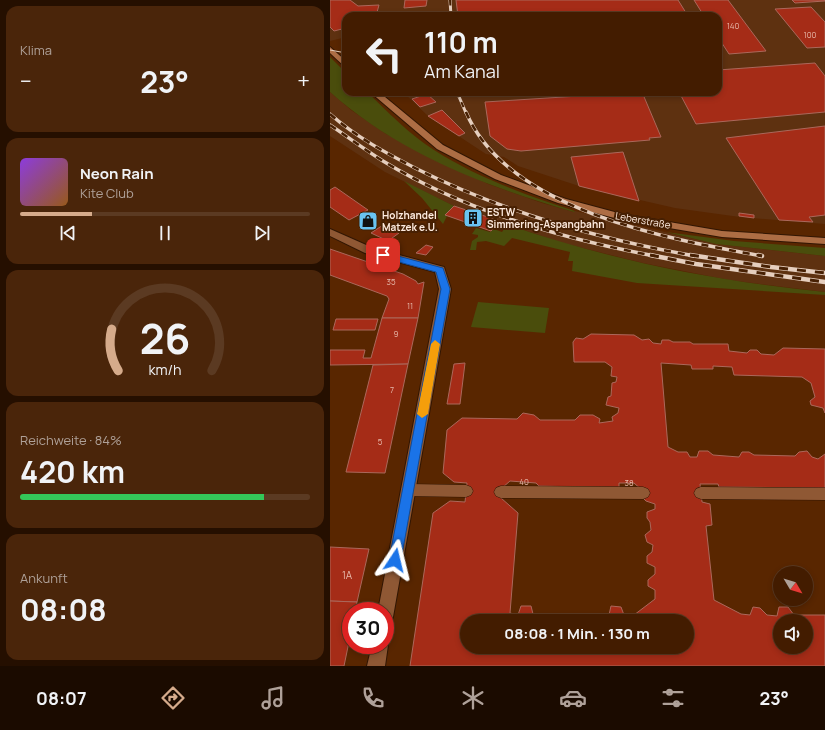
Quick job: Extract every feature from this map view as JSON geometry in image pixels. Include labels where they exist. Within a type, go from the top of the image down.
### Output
[{"type":"street","points":[[330,49],[342,62]]},
{"type":"street","name":"Leberstraße","points":[[379,96],[440,147],[498,177],[562,201],[622,217],[722,234],[825,241]]},
{"type":"street","points":[[330,232],[369,251],[440,270],[445,289],[388,602]]},
{"type":"street","points":[[376,666],[378,654]]},
{"type":"lane","points":[[408,490],[466,491]]},
{"type":"lane","points":[[501,492],[643,493]]},
{"type":"lane","points":[[701,493],[825,494]]},
{"type":"shaded area","points":[[330,0],[825,0],[825,224],[740,217],[675,208],[579,186],[518,166],[504,157],[486,154],[428,116],[407,96],[722,96],[722,12],[342,12],[342,38],[330,41]]},
{"type":"shaded area","points":[[330,57],[342,69],[342,96],[371,96],[407,130],[425,144],[451,160],[503,185],[538,199],[575,211],[574,212],[541,202],[509,191],[445,166],[385,133],[356,114],[330,92]]},
{"type":"shaded area","points":[[330,92],[351,110],[386,134],[488,184],[542,203],[574,212],[716,244],[825,256],[825,292],[729,280],[643,263],[559,242],[454,206],[385,172],[330,136]]},
{"type":"shaded area","points":[[404,181],[454,206],[445,215],[447,216],[443,224],[422,198]]},
{"type":"shaded area","points":[[500,222],[619,258],[742,282],[825,292],[825,295],[637,283],[572,271],[573,261],[568,261],[570,252],[512,238],[504,246],[486,241],[477,242],[476,250],[470,250],[472,241],[478,237],[478,235],[472,234],[476,228],[490,232],[494,229],[502,232],[504,229],[495,226]]},
{"type":"shaded area","points":[[666,232],[734,241],[825,248],[825,256],[716,244]]},
{"type":"shaded area","points":[[478,302],[549,308],[545,333],[471,327]]},
{"type":"building","points":[[330,0],[350,0],[358,6],[379,5],[377,12],[342,12],[342,29],[334,31],[330,27]]},
{"type":"building","points":[[405,0],[427,0],[426,6],[404,8]]},
{"type":"building","points":[[456,0],[678,0],[686,12],[458,12]]},
{"type":"building","points":[[694,0],[728,0],[766,51],[729,54],[722,43],[722,12],[702,12]]},
{"type":"building","points":[[792,0],[825,0],[825,1],[795,3]]},
{"type":"building","points":[[811,7],[825,22],[825,47],[807,48],[775,9]]},
{"type":"building","points":[[815,63],[825,76],[825,112],[696,124],[681,96],[722,96],[722,70]]},
{"type":"building","points":[[421,96],[429,96],[436,102],[420,107],[412,99]]},
{"type":"building","points":[[579,96],[644,96],[661,137],[649,138],[650,140],[521,151],[507,149],[490,136],[485,102]]},
{"type":"building","points":[[442,110],[465,133],[459,136],[428,116]]},
{"type":"building","points":[[825,126],[825,215],[809,217],[813,222],[779,220],[726,138]]},
{"type":"building","points":[[623,152],[639,201],[579,186],[571,157]]},
{"type":"building","points":[[335,187],[368,210],[349,220],[330,207],[330,190]]},
{"type":"building","name":"ESTW Simmering-Aspangbahn","points":[[454,206],[500,221],[491,231],[445,215]]},
{"type":"building","points":[[739,213],[754,215],[754,218],[739,216]]},
{"type":"building","points":[[383,225],[399,233],[388,241],[371,233]]},
{"type":"building","points":[[426,245],[433,247],[426,255],[416,253]]},
{"type":"building","points":[[330,249],[403,274],[416,281],[418,284],[424,282],[418,318],[382,318],[389,299],[387,296],[330,275]]},
{"type":"building","points":[[382,318],[418,318],[408,364],[330,365],[330,350],[365,350],[363,358],[371,358]]},
{"type":"building","points":[[336,319],[378,319],[375,330],[333,330]]},
{"type":"building","points":[[591,334],[634,335],[642,340],[649,339],[653,343],[661,344],[662,340],[669,340],[673,342],[690,342],[693,344],[728,344],[729,351],[747,353],[750,350],[757,350],[761,354],[774,355],[783,348],[825,349],[825,413],[823,408],[811,405],[810,401],[815,397],[811,383],[802,377],[734,375],[732,367],[713,366],[713,369],[692,369],[691,365],[661,363],[668,447],[678,452],[687,452],[690,457],[697,457],[699,451],[708,451],[713,455],[739,457],[742,452],[749,452],[754,455],[795,456],[799,452],[807,451],[812,457],[818,459],[825,454],[825,488],[719,487],[718,484],[700,484],[702,502],[710,504],[712,525],[706,526],[714,600],[741,614],[750,615],[753,607],[760,608],[767,615],[773,616],[773,654],[813,654],[813,615],[825,615],[825,666],[410,666],[433,513],[450,501],[465,502],[467,483],[454,482],[443,473],[447,430],[462,418],[517,419],[523,413],[534,415],[540,420],[575,420],[580,415],[593,415],[600,419],[599,423],[613,421],[612,417],[618,413],[619,408],[606,405],[608,397],[611,396],[612,383],[616,382],[617,377],[611,376],[612,367],[605,362],[574,362],[573,342],[576,338],[583,339]],"holes":[[[510,481],[536,483],[539,486],[619,488],[619,483],[634,483],[643,491],[643,498],[646,501],[655,504],[655,509],[647,512],[647,518],[650,522],[651,530],[645,535],[647,542],[653,545],[652,552],[647,556],[647,563],[655,567],[655,574],[648,580],[648,586],[655,590],[655,599],[635,614],[694,614],[694,654],[460,654],[460,614],[514,614],[510,613],[518,513],[501,498],[502,488]]]},
{"type":"building","points":[[465,363],[460,404],[447,404],[454,364]]},
{"type":"building","points":[[408,364],[385,473],[346,472],[373,365]]},
{"type":"building","points":[[330,547],[369,549],[357,602],[330,601]]},
{"type":"building","points":[[330,601],[357,602],[342,602],[342,654],[346,654],[344,666],[330,666]]},
{"type":"building","points":[[521,606],[531,606],[533,614],[518,614]]},
{"type":"building","points":[[611,606],[621,607],[624,614],[609,614]]},
{"type":"building","points":[[779,607],[788,607],[793,614],[777,614]]},
{"type":"tram line","points":[[330,50],[342,52]]},
{"type":"railway","points":[[450,0],[451,12]]},
{"type":"railway","points":[[459,96],[466,113]]},
{"type":"railway","points":[[466,112],[487,146],[516,173],[553,196],[594,214],[638,229],[682,240],[762,256],[758,255]]},
{"type":"railway","points":[[330,114],[361,137],[394,157],[450,185],[484,199],[553,223],[588,233],[695,256]]},
{"type":"railway","points":[[330,125],[383,161],[446,194],[480,208],[514,220],[585,241],[650,255]]},
{"type":"railway","points":[[650,255],[696,264],[825,282]]},
{"type":"railway","points":[[650,255],[655,256]]},
{"type":"railway","points":[[690,255],[825,273]]},
{"type":"slow traffic","points":[[422,414],[435,344]]},
{"type":"place","name":"ESTW Simmering-Aspangbahn","points":[[473,218]]},
{"type":"place","name":"Holzhandel Matzek e.U.","points":[[368,221]]},
{"type":"route","points":[[383,255],[440,270],[445,289],[395,560]]}]
